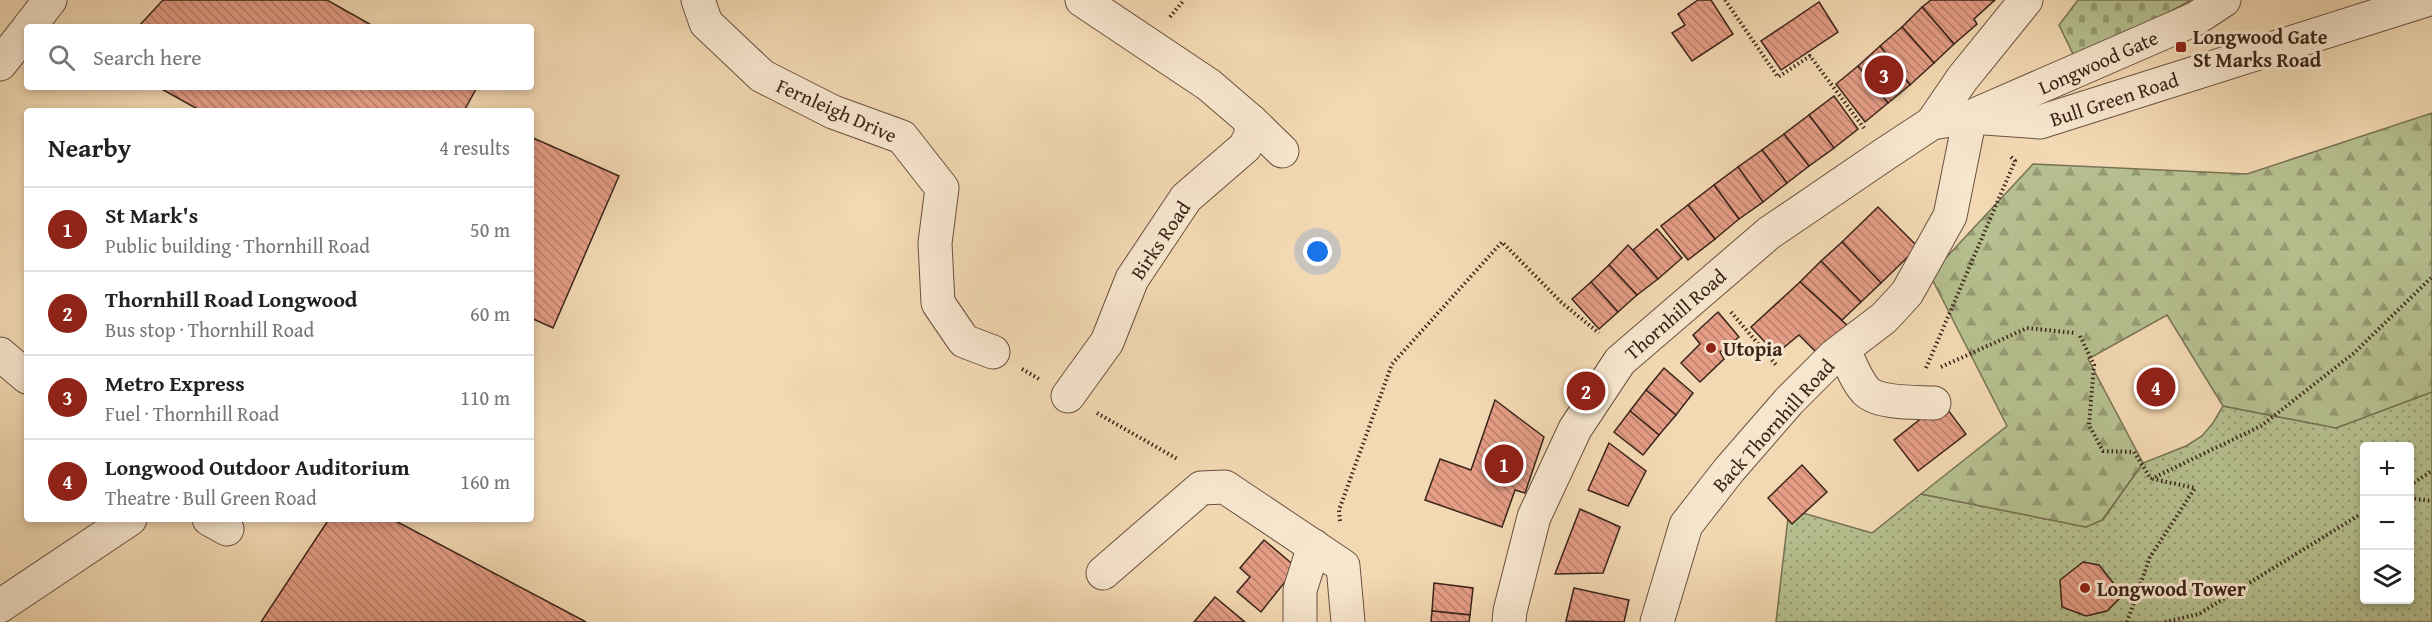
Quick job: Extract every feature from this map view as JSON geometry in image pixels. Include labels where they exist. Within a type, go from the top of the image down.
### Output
[{"type":"street","points":[[31,24],[50,0]]},
{"type":"street","name":"Fernleigh Drive","points":[[698,0],[706,23],[762,76],[833,112],[902,137],[942,188],[935,243],[938,303],[964,341],[993,352]]},
{"type":"street","points":[[1082,0],[1209,84],[1282,151]]},
{"type":"street","points":[[1932,123],[1962,79],[2026,0]]},
{"type":"street","name":"Longwood Gate","points":[[1970,117],[2195,19],[2224,0]]},
{"type":"street","name":"Bull Green Road","points":[[1970,117],[2040,122],[2426,0]]},
{"type":"street","points":[[0,64],[24,33]]},
{"type":"street","name":"Thornhill Road","points":[[1509,622],[1533,517],[1575,429],[1620,362],[1769,233],[1932,123],[1970,117]]},
{"type":"street","name":"Back Thornhill Road","points":[[1657,622],[1686,525],[1729,471],[1799,391],[1884,318],[1907,293],[1950,216],[1970,117]]},
{"type":"street","name":"Birks Road","points":[[1068,396],[1107,342],[1132,279],[1186,198],[1245,147],[1251,135],[1251,121]]},
{"type":"street","points":[[1844,350],[1858,378],[1869,393],[1884,399],[1934,403]]},
{"type":"street","points":[[0,354],[24,374]]},
{"type":"street","points":[[1102,573],[1201,488],[1225,487],[1343,566],[1348,622]]},
{"type":"street","points":[[0,606],[126,522]]},
{"type":"street","points":[[1300,622],[1300,590],[1314,546]]},
{"type":"path","points":[[1725,0],[1778,77],[1810,56],[1885,154]]},
{"type":"path","points":[[2007,153],[2015,161],[1923,374],[1968,357],[2027,328],[2075,333]]},
{"type":"path","points":[[1343,566],[1339,510],[1392,364],[1502,242],[1562,303],[1628,356]]},
{"type":"path","points":[[2151,479],[2261,426],[2354,353],[2432,276]]},
{"type":"path","points":[[1708,285],[1799,391]]},
{"type":"path","points":[[2080,336],[2094,365],[2089,425],[2103,451],[2134,452],[2151,479],[2195,488],[2150,557],[2127,622]]},
{"type":"path","points":[[993,352],[1225,487]]},
{"type":"path","points":[[2414,482],[2432,471]]},
{"type":"path","points":[[2414,499],[2432,501]]},
{"type":"path","points":[[2164,622],[2199,614],[2360,514]]},
{"type":"green space","points":[[2078,0],[2191,0],[2151,22],[2074,56],[2059,25]]},
{"type":"green space","points":[[2432,113],[2432,392],[2336,428],[2223,406],[2167,315],[2088,359],[2143,463],[2102,520],[2086,527],[1921,494],[2007,426],[1930,275],[2033,164],[2247,174]]},
{"type":"green space","points":[[2432,392],[2432,622],[1776,622],[1789,509],[1872,533],[1921,494],[2086,527],[2103,520],[2143,463],[2186,446],[2202,436],[2223,406],[2336,428]]},
{"type":"building","points":[[163,0],[327,0],[370,24],[141,24]]},
{"type":"building","points":[[1698,0],[1711,0],[1733,34],[1692,61],[1672,33],[1685,25],[1678,14]]},
{"type":"building","points":[[1931,0],[1995,0],[1974,19],[1977,24],[1954,44],[1922,7]]},
{"type":"building","points":[[1819,2],[1838,32],[1781,70],[1761,41]]},
{"type":"building","points":[[1922,7],[1954,44],[1934,63],[1902,27]]},
{"type":"building","points":[[1902,27],[1934,63],[1910,85],[1880,46]]},
{"type":"building","points":[[1880,46],[1910,85],[1888,103],[1858,66]]},
{"type":"building","points":[[1858,66],[1888,103],[1865,122],[1836,84]]},
{"type":"building","points":[[163,90],[475,90],[466,108],[196,108]]},
{"type":"building","points":[[1834,96],[1858,129],[1834,148],[1809,115]]},
{"type":"building","points":[[1809,115],[1834,148],[1809,166],[1784,134]]},
{"type":"building","points":[[1784,134],[1809,166],[1787,183],[1762,150]]},
{"type":"building","points":[[534,138],[619,176],[553,328],[534,319]]},
{"type":"building","points":[[1762,150],[1787,183],[1763,202],[1738,167]]},
{"type":"building","points":[[1738,167],[1763,202],[1739,219],[1714,185]]},
{"type":"building","points":[[1714,185],[1739,219],[1715,239],[1688,205]]},
{"type":"building","points":[[1688,205],[1715,239],[1688,260],[1661,226]]},
{"type":"building","points":[[1878,207],[1918,247],[1881,283],[1842,242]]},
{"type":"building","points":[[1657,229],[1682,258],[1658,279],[1633,250]]},
{"type":"building","points":[[1842,242],[1881,283],[1861,302],[1821,261]]},
{"type":"building","points":[[1628,245],[1658,279],[1637,295],[1609,265]]},
{"type":"building","points":[[1821,261],[1861,302],[1842,320],[1800,282]]},
{"type":"building","points":[[1609,265],[1637,295],[1618,312],[1591,282]]},
{"type":"building","points":[[1591,282],[1618,312],[1599,329],[1572,299]]},
{"type":"building","points":[[1800,282],[1849,327],[1816,352],[1799,335],[1776,354],[1751,327]]},
{"type":"building","name":"Utopia","points":[[1718,312],[1739,337],[1720,352],[1724,359],[1700,382],[1681,363],[1700,344],[1693,335]]},
{"type":"building","points":[[1664,368],[1693,393],[1676,415],[1646,390]]},
{"type":"building","points":[[1646,390],[1676,415],[1659,435],[1630,411]]},
{"type":"building","points":[[1495,400],[1544,437],[1525,493],[1515,490],[1502,527],[1425,500],[1440,459],[1471,470]]},
{"type":"building","points":[[1942,402],[1966,434],[1918,471],[1894,440]]},
{"type":"building","points":[[1630,411],[1659,435],[1643,455],[1614,432]]},
{"type":"building","points":[[1609,443],[1646,471],[1628,506],[1588,490]]},
{"type":"building","points":[[1802,465],[1827,492],[1792,524],[1768,498]]},
{"type":"building","points":[[1580,509],[1620,527],[1603,573],[1555,574]]},
{"type":"building","points":[[327,522],[398,522],[586,622],[261,622]]},
{"type":"building","points":[[1264,540],[1303,573],[1290,588],[1284,583],[1261,612],[1237,592],[1250,577],[1240,568]]},
{"type":"building","points":[[2083,562],[2099,565],[2123,595],[2107,611],[2086,616],[2062,607],[2060,580]]},
{"type":"building","points":[[1434,583],[1473,588],[1470,615],[1432,611]]},
{"type":"building","points":[[1574,588],[1629,600],[1624,622],[1566,621]]},
{"type":"building","points":[[1215,597],[1245,622],[1194,622]]},
{"type":"building","points":[[1432,611],[1470,615],[1469,622],[1431,622]]},
{"type":"place","name":"Longwood Gate St Marks Road","points":[[2181,47]]},
{"type":"place","name":"Metro Express","points":[[1884,75]]},
{"type":"place","name":"Utopia","points":[[1711,348]]},
{"type":"place","name":"Longwood Outdoor Auditorium","points":[[2156,387]]},
{"type":"place","name":"Thornhill Road Longwood","points":[[1586,391]]},
{"type":"place","name":"St Mark's","points":[[1504,464]]},
{"type":"place","name":"Longwood Tower","points":[[2085,588]]}]
